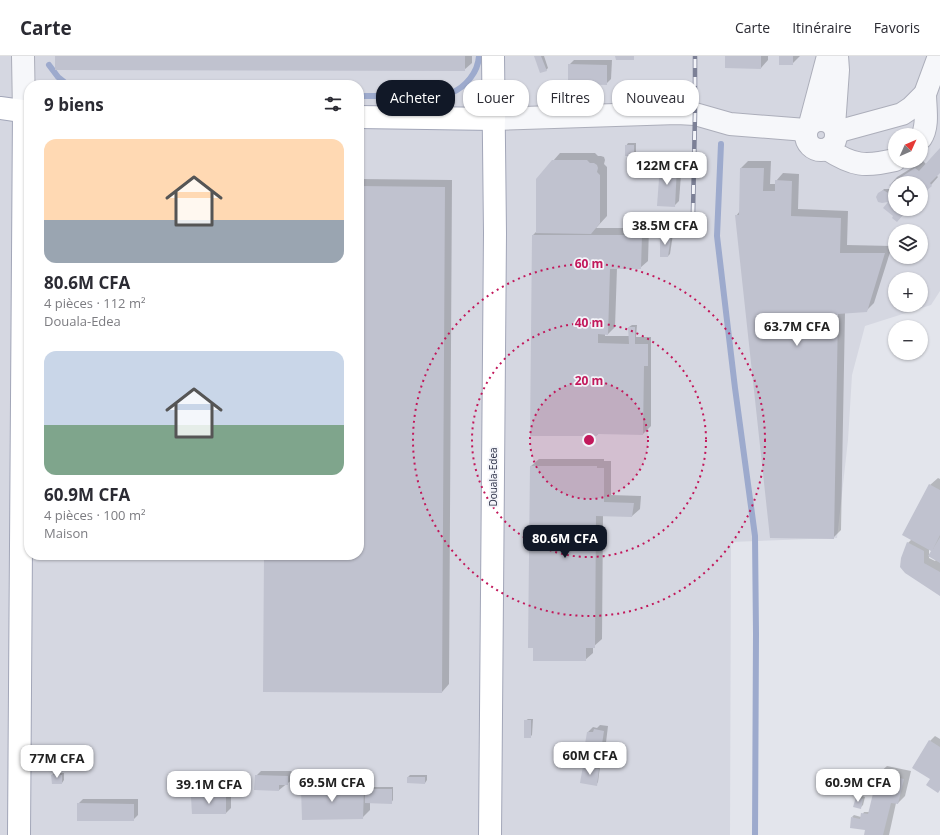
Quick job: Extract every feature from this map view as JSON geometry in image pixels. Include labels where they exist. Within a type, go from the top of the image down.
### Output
[{"type":"main road","name":"Douala-Edea","points":[[490,835],[494,119],[493,56]]},
{"type":"main road","points":[[0,108],[24,112]]},
{"type":"main road","points":[[364,117],[494,119]]},
{"type":"main road","points":[[19,835],[24,319]]},
{"type":"street","points":[[23,56],[24,80]]},
{"type":"street","points":[[828,56],[806,137],[808,143],[813,148],[820,150],[832,136],[902,114],[911,108],[925,94]]},
{"type":"street","points":[[837,56],[832,136],[838,156],[848,161],[864,165],[888,161]]},
{"type":"street","points":[[925,128],[925,94],[939,56]]},
{"type":"street","points":[[494,119],[677,113],[695,114],[730,124],[808,127]]},
{"type":"shaded area","points":[[0,56],[940,56],[940,291],[931,305],[928,306],[928,272],[888,272],[888,312],[909,312],[865,326],[852,375],[848,440],[837,538],[731,542],[730,835],[0,835]]},
{"type":"building","points":[[55,56],[465,56],[465,71],[55,70]]},
{"type":"building","points":[[534,56],[541,56],[547,71],[540,73]]},
{"type":"building","points":[[615,56],[634,56],[634,60],[616,60]]},
{"type":"building","points":[[725,56],[761,56],[761,69],[725,68]]},
{"type":"building","points":[[779,56],[793,56],[793,65],[779,65]]},
{"type":"building","points":[[568,64],[607,65],[607,85],[604,85],[604,80],[568,80]]},
{"type":"building","points":[[625,145],[634,145],[634,156],[625,156]]},
{"type":"building","points":[[940,148],[940,173],[930,183],[932,186],[928,189],[928,176],[903,176],[915,168],[919,171],[922,168],[928,168],[928,161]]},
{"type":"building","points":[[552,160],[587,160],[590,163],[597,165],[597,172],[600,175],[600,223],[591,234],[536,233],[536,179]]},
{"type":"building","points":[[660,165],[677,166],[675,207],[657,206]]},
{"type":"building","points":[[740,168],[764,168],[763,191],[775,191],[775,180],[792,181],[791,216],[841,218],[840,253],[885,253],[867,312],[838,314],[834,539],[770,538],[735,215],[739,215]]},
{"type":"building","points":[[364,186],[445,187],[442,693],[263,692],[264,560],[364,560]]},
{"type":"building","points":[[883,190],[888,193],[888,202],[878,202],[876,197],[878,193]]},
{"type":"building","points":[[888,202],[888,212],[883,208]]},
{"type":"building","points":[[893,216],[902,216],[897,222],[892,218]]},
{"type":"building","points":[[532,235],[642,235],[641,269],[610,269],[608,335],[598,334],[598,343],[629,344],[628,327],[635,327],[635,344],[648,344],[648,366],[644,366],[643,435],[597,434],[597,436],[530,436]]},
{"type":"building","points":[[660,235],[671,236],[668,257],[660,257]]},
{"type":"building","points":[[530,466],[597,466],[597,468],[604,468],[604,502],[634,503],[632,517],[596,516],[595,648],[586,648],[586,661],[533,661],[533,648],[528,648]]},
{"type":"building","points":[[929,484],[940,490],[940,535],[933,549],[940,537],[940,563],[928,556],[931,551],[902,535]]},
{"type":"building","points":[[907,542],[924,551],[924,563],[940,572],[940,596],[905,573],[900,567],[901,558]]},
{"type":"building","points":[[524,720],[531,720],[531,738],[524,738]]},
{"type":"building","points":[[594,729],[604,731],[599,765],[590,765],[592,750],[584,750],[587,732],[593,732]]},
{"type":"building","points":[[929,740],[940,747],[940,790],[938,793],[926,785],[930,779],[912,768]]},
{"type":"building","points":[[583,766],[599,769],[597,786],[580,783]]},
{"type":"building","points":[[878,773],[904,779],[898,804],[891,803],[883,835],[864,835],[865,830],[850,828],[851,817],[860,819],[861,813],[868,814]]},
{"type":"building","points":[[51,775],[62,775],[62,784],[52,784]]},
{"type":"building","points":[[255,775],[288,776],[288,785],[279,785],[279,791],[254,790]]},
{"type":"building","points":[[407,777],[425,777],[425,784],[407,783]]},
{"type":"building","points":[[364,787],[363,819],[302,820],[301,788]]},
{"type":"building","points":[[365,789],[392,789],[392,804],[365,803]]},
{"type":"building","points":[[191,797],[226,797],[226,814],[192,814]]},
{"type":"building","points":[[856,797],[863,799],[861,809],[853,807]]},
{"type":"building","points":[[77,803],[134,804],[134,821],[77,821]]},
{"type":"waterway","points":[[364,96],[444,95],[451,93],[462,87],[474,73],[479,56]]},
{"type":"waterway","points":[[49,65],[62,80]]},
{"type":"waterway","points":[[721,144],[717,236],[735,388],[755,536],[755,835]]},
{"type":"railway","points":[[693,212],[695,56]]}]
